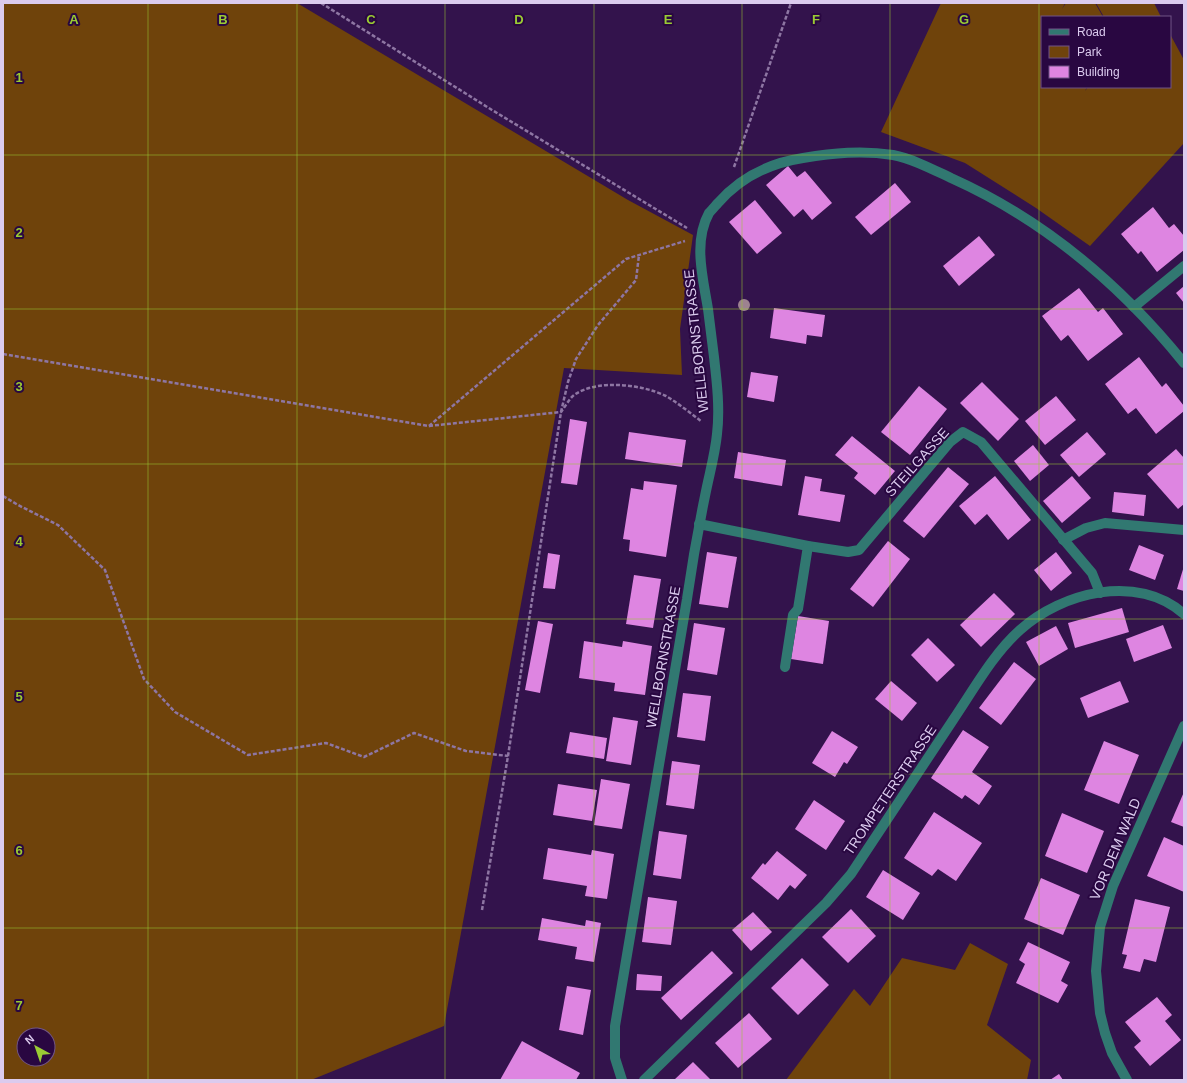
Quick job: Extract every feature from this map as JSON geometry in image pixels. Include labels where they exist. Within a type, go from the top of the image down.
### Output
[{"type":"street","name":"WELLBORNSTRASSE","points":[[622,1080],[614,1058],[615,1026],[699,524],[717,434],[718,393],[708,310],[702,275],[701,236],[709,212],[723,197],[743,180],[768,167],[793,159],[831,153],[859,152],[881,153],[898,156],[917,162],[969,186],[1018,213],[1080,256],[1134,307],[1167,342],[1184,363]]},
{"type":"street","points":[[1134,307],[1184,266]]},
{"type":"street","name":"STEILGASSE","points":[[699,524],[808,546],[848,552],[859,550],[950,442],[963,432],[980,442],[1092,573],[1100,593]]},
{"type":"street","points":[[1063,540],[1086,528],[1105,523],[1184,530]]},
{"type":"street","points":[[785,666],[793,615],[798,609],[808,546]]},
{"type":"street","name":"TROMPETERSTRASSE","points":[[644,1080],[826,903],[851,874],[992,663],[1020,630],[1042,614],[1062,603],[1080,597],[1100,593],[1124,591],[1152,596],[1167,602],[1184,614]]},
{"type":"street","name":"VOR DEM WALD","points":[[1127,1080],[1112,1053],[1100,1013],[1096,971],[1100,927],[1113,886],[1184,726]]},
{"type":"path","points":[[320,3],[492,110],[701,236]]},
{"type":"path","points":[[733,167],[791,3]]},
{"type":"path","points":[[429,426],[626,259],[701,236]]},
{"type":"path","points":[[482,910],[508,756],[561,412],[568,382],[576,359],[598,325],[636,280],[639,255]]},
{"type":"path","points":[[3,354],[429,426],[561,412],[573,396],[586,388],[607,384],[637,387],[666,396],[717,434]]},
{"type":"path","points":[[3,496],[58,525],[105,570],[144,679],[175,712],[248,755],[326,743],[364,757],[414,733],[466,751],[508,756]]},
{"type":"green space","points":[[3,3],[297,3],[628,200],[693,235],[680,329],[682,375],[564,368],[444,1026],[311,1080],[3,1080]]},
{"type":"green space","points":[[941,3],[1065,3],[1062,9],[1066,3],[1095,3],[1102,16],[1041,16],[1041,88],[1086,88],[1085,91],[1087,88],[1171,88],[1171,36],[1184,60],[1184,143],[1090,246],[1036,208],[965,163],[881,132]]},
{"type":"green space","points":[[1096,3],[1154,3],[1160,16],[1103,16]]},
{"type":"green space","points":[[970,943],[1008,964],[987,1025],[1031,1060],[1027,1080],[786,1080],[854,989],[870,1006],[902,958],[955,970]]},
{"type":"building","points":[[788,166],[797,177],[805,171],[832,203],[812,220],[803,209],[794,217],[766,185]]},
{"type":"building","points":[[895,183],[911,202],[871,235],[855,217]]},
{"type":"building","points":[[755,200],[782,233],[757,254],[729,222]]},
{"type":"building","points":[[1153,207],[1169,228],[1174,224],[1184,236],[1184,250],[1157,272],[1141,251],[1138,254],[1121,234]]},
{"type":"building","points":[[979,236],[995,255],[959,286],[943,266]]},
{"type":"building","points":[[1184,286],[1184,303],[1176,293]]},
{"type":"building","points":[[1079,288],[1098,312],[1103,308],[1123,334],[1088,361],[1068,335],[1061,341],[1042,316]]},
{"type":"building","points":[[774,308],[825,315],[822,337],[807,335],[806,344],[770,338]]},
{"type":"building","points":[[1139,357],[1162,387],[1166,383],[1184,406],[1184,411],[1156,434],[1136,408],[1128,414],[1105,384]]},
{"type":"building","points":[[751,372],[778,376],[774,402],[747,397]]},
{"type":"building","points":[[982,382],[1019,419],[998,441],[960,403]]},
{"type":"building","points":[[919,386],[947,409],[910,455],[881,432]]},
{"type":"building","points":[[1056,396],[1076,420],[1045,445],[1025,421]]},
{"type":"building","points":[[570,419],[587,422],[577,485],[561,483]]},
{"type":"building","points":[[629,432],[686,440],[682,467],[625,459]]},
{"type":"building","points":[[1087,432],[1106,454],[1079,477],[1060,455]]},
{"type":"building","points":[[852,436],[895,471],[875,495],[854,478],[858,473],[835,455]]},
{"type":"building","points":[[1033,445],[1049,465],[1030,481],[1014,461]]},
{"type":"building","points":[[1176,449],[1184,458],[1184,504],[1178,509],[1147,474]]},
{"type":"building","points":[[738,452],[786,460],[782,486],[734,478]]},
{"type":"building","points":[[948,467],[969,484],[924,538],[903,521]]},
{"type":"building","points":[[805,476],[822,479],[820,491],[845,495],[840,522],[798,515]]},
{"type":"building","points":[[995,476],[1031,520],[1008,540],[987,514],[975,525],[959,506]]},
{"type":"building","points":[[1072,476],[1091,498],[1062,523],[1043,501]]},
{"type":"building","points":[[644,481],[677,485],[666,557],[629,551],[630,540],[623,539],[631,488],[643,490]]},
{"type":"building","points":[[1114,492],[1146,495],[1144,516],[1112,512]]},
{"type":"building","points":[[888,541],[910,559],[873,607],[850,589]]},
{"type":"building","points":[[1139,545],[1164,555],[1155,580],[1129,570]]},
{"type":"building","points":[[707,552],[737,557],[728,608],[699,604]]},
{"type":"building","points":[[1056,552],[1072,573],[1051,591],[1034,570]]},
{"type":"building","points":[[548,553],[560,555],[555,589],[543,588]]},
{"type":"building","points":[[1184,566],[1184,591],[1177,589]]},
{"type":"building","points":[[634,575],[661,579],[653,628],[626,624]]},
{"type":"building","points":[[994,593],[1015,614],[981,647],[960,625]]},
{"type":"building","points":[[1122,608],[1129,632],[1075,648],[1068,623]]},
{"type":"building","points":[[798,616],[829,621],[823,664],[791,659]]},
{"type":"building","points":[[538,621],[553,624],[540,693],[525,690]]},
{"type":"building","points":[[694,623],[725,628],[717,675],[687,670]]},
{"type":"building","points":[[1163,625],[1172,648],[1134,662],[1126,639]]},
{"type":"building","points":[[1056,626],[1068,649],[1039,666],[1026,642]]},
{"type":"building","points":[[928,638],[955,665],[937,682],[911,655]]},
{"type":"building","points":[[584,641],[622,647],[623,641],[652,646],[645,695],[614,691],[615,683],[579,678]]},
{"type":"building","points":[[1014,662],[1036,679],[1001,725],[979,708]]},
{"type":"building","points":[[891,681],[917,703],[902,721],[875,699]]},
{"type":"building","points":[[1120,681],[1129,702],[1088,718],[1080,698]]},
{"type":"building","points":[[683,693],[711,696],[705,741],[677,737]]},
{"type":"building","points":[[613,717],[638,721],[631,765],[606,761]]},
{"type":"building","points":[[963,730],[989,747],[972,772],[992,786],[979,805],[965,795],[962,799],[931,778]]},
{"type":"building","points":[[832,731],[858,747],[847,764],[844,762],[835,777],[812,763]]},
{"type":"building","points":[[570,732],[607,738],[604,759],[566,753]]},
{"type":"building","points":[[1104,741],[1139,755],[1119,804],[1084,790]]},
{"type":"building","points":[[672,761],[700,765],[694,809],[666,805]]},
{"type":"building","points":[[601,779],[630,784],[622,829],[594,825]]},
{"type":"building","points":[[558,784],[597,790],[592,821],[553,815]]},
{"type":"building","points":[[1184,792],[1184,827],[1171,822]]},
{"type":"building","points":[[814,800],[845,821],[826,850],[795,829]]},
{"type":"building","points":[[934,812],[982,843],[956,881],[938,869],[932,876],[904,858]]},
{"type":"building","points":[[1062,813],[1104,831],[1087,873],[1045,856]]},
{"type":"building","points":[[659,831],[687,835],[681,879],[653,875]]},
{"type":"building","points":[[1164,837],[1184,846],[1184,892],[1147,876]]},
{"type":"building","points":[[548,848],[591,855],[592,850],[614,854],[607,899],[585,896],[587,886],[543,879]]},
{"type":"building","points":[[777,851],[807,875],[795,889],[790,885],[778,900],[751,878],[763,863],[765,865]]},
{"type":"building","points":[[883,870],[920,893],[903,920],[866,897]]},
{"type":"building","points":[[1041,878],[1080,895],[1063,935],[1024,919]]},
{"type":"building","points":[[648,897],[677,901],[671,945],[642,942]]},
{"type":"building","points":[[1135,899],[1170,907],[1156,962],[1144,959],[1140,972],[1123,968],[1127,955],[1122,954]]},
{"type":"building","points":[[851,909],[876,936],[848,963],[822,937]]},
{"type":"building","points":[[753,912],[772,932],[751,951],[732,930]]},
{"type":"building","points":[[542,918],[585,926],[586,920],[601,923],[594,962],[575,959],[577,947],[538,940]]},
{"type":"building","points":[[1028,942],[1070,962],[1061,981],[1068,985],[1058,1003],[1016,983],[1025,964],[1019,960]]},
{"type":"building","points":[[712,951],[733,973],[681,1020],[661,998]]},
{"type":"building","points":[[802,958],[829,985],[798,1015],[771,988]]},
{"type":"building","points":[[637,974],[662,976],[661,991],[636,990]]},
{"type":"building","points":[[567,986],[591,990],[583,1035],[559,1030]]},
{"type":"building","points":[[1157,997],[1172,1015],[1165,1021],[1181,1040],[1150,1066],[1134,1047],[1141,1041],[1125,1022]]},
{"type":"building","points":[[749,1013],[772,1039],[738,1068],[715,1043]]},
{"type":"building","points":[[522,1041],[580,1073],[576,1080],[500,1080]]},
{"type":"building","points":[[693,1062],[711,1080],[674,1080]]},
{"type":"building","points":[[1059,1074],[1063,1080],[1050,1080]]}]
